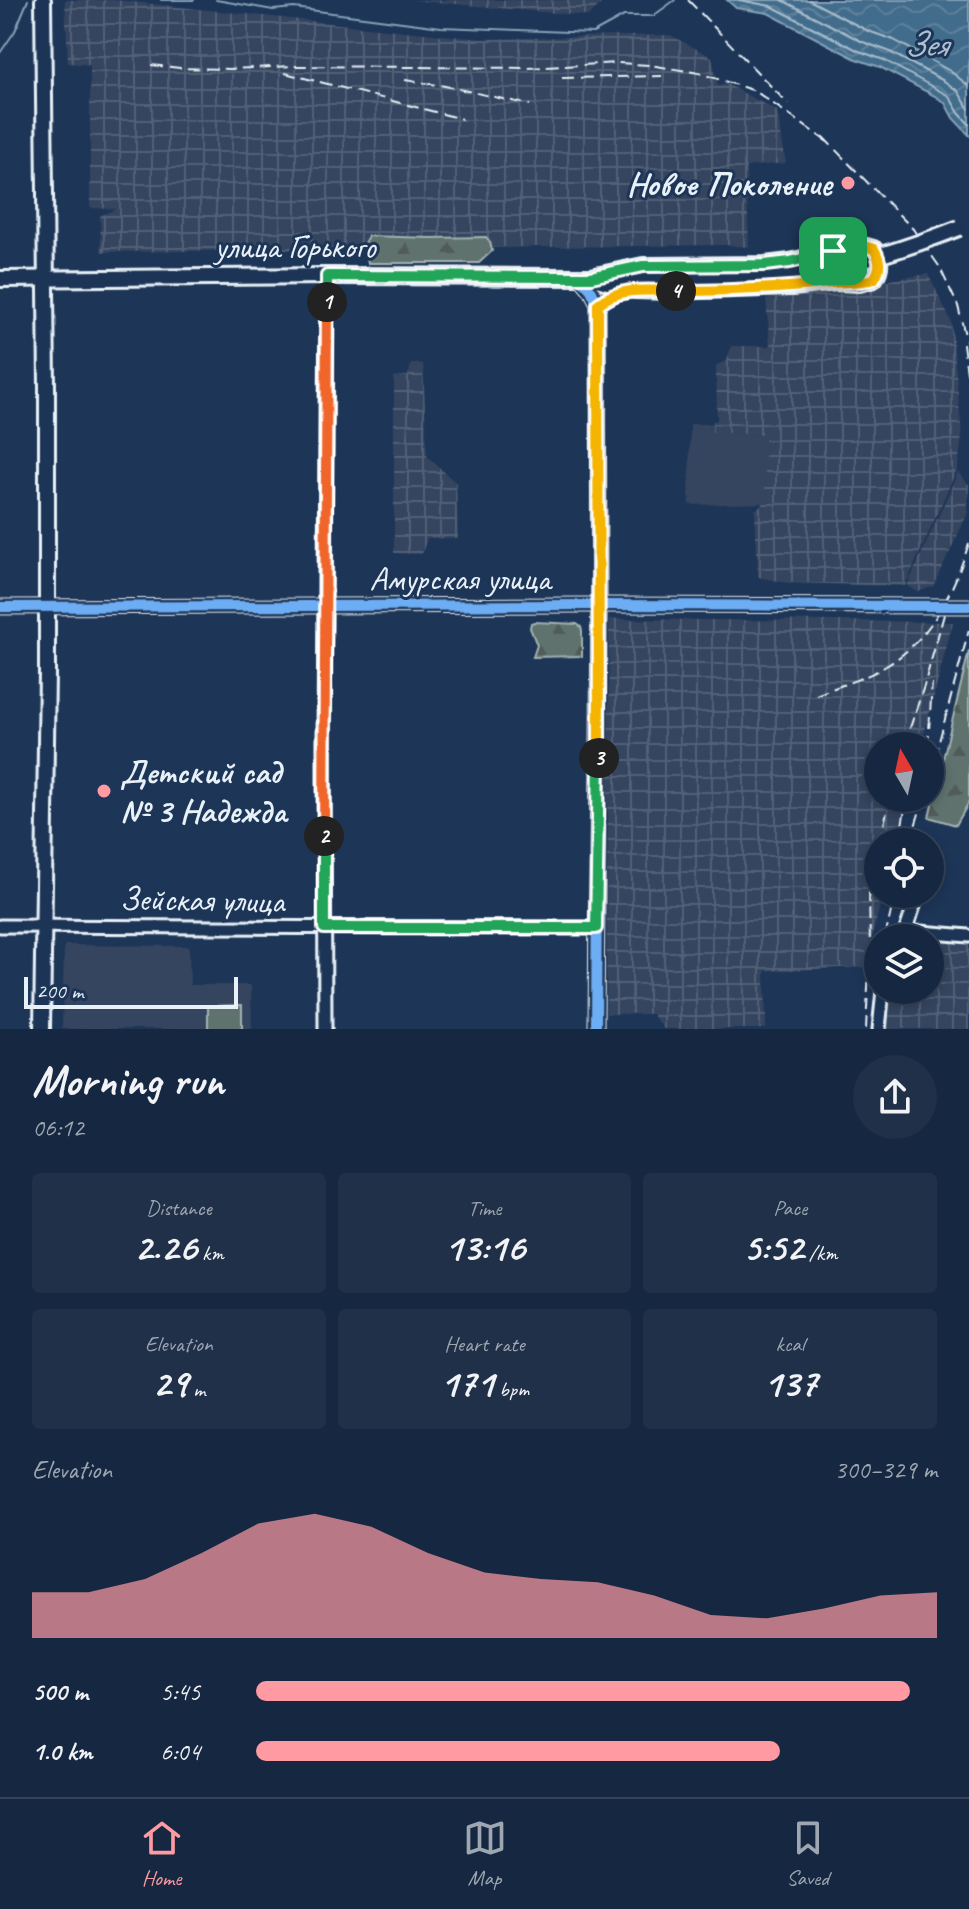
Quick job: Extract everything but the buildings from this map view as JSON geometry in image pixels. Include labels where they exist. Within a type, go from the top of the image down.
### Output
[{"type":"main road","points":[[42,1029],[47,607],[43,0]]},
{"type":"main road","points":[[585,277],[794,276],[866,261],[964,226]]},
{"type":"main road","name":"улица Горького","points":[[0,279],[585,277],[643,266],[765,265],[860,245],[874,249],[880,269],[874,279],[859,283],[728,291],[634,290],[585,277]]},
{"type":"street","points":[[325,1029],[327,276]]},
{"type":"street","points":[[585,277],[598,304],[596,1029]]},
{"type":"street","points":[[598,304],[617,293],[634,290]]},
{"type":"street","name":"Амурская улица","points":[[0,607],[969,606]]},
{"type":"street","name":"Зейская улица","points":[[0,926],[596,928]]},
{"type":"street","points":[[944,934],[969,936]]},
{"type":"street","points":[[879,1029],[882,1004]]},
{"type":"shaded area","points":[[65,0],[114,0],[480,39],[670,35],[712,57],[718,86],[727,84],[777,111],[786,163],[746,167],[749,247],[101,252],[100,216],[116,209],[90,208],[90,65],[68,63]]},
{"type":"shaded area","points":[[409,0],[605,0],[588,16]]},
{"type":"shaded area","points":[[928,274],[951,321],[962,436],[958,467],[905,586],[788,583],[758,577],[755,510],[765,502],[765,435],[712,432],[713,421],[717,420],[716,365],[727,361],[731,346],[770,346],[766,299]]},
{"type":"shaded area","points":[[411,364],[423,364],[427,456],[456,483],[458,539],[427,538],[422,554],[394,553],[394,377],[408,376]]},
{"type":"shaded area","points":[[690,424],[712,424],[713,432],[765,435],[765,503],[689,505]]},
{"type":"shaded area","points":[[958,472],[969,485],[967,515],[934,586],[918,592],[907,586]]},
{"type":"shaded area","points":[[609,619],[953,622],[925,732],[864,732],[864,812],[904,812],[900,828],[864,828],[864,908],[879,908],[875,924],[864,924],[864,967],[765,971],[766,1029],[664,1029],[652,1014],[606,1014]]},
{"type":"shaded area","points":[[944,941],[969,941],[969,1029],[885,1029],[888,1004],[944,1004]]},
{"type":"shaded area","points":[[64,945],[189,946],[190,985],[251,985],[252,1029],[62,1029]]},
{"type":"green space","points":[[368,236],[486,237],[492,251],[479,263],[368,263],[364,243]]},
{"type":"green space","points":[[534,622],[577,624],[582,631],[582,656],[533,657],[537,645],[530,628]]},
{"type":"green space","points":[[969,651],[969,802],[956,825],[929,817],[930,812],[944,812],[944,755]]},
{"type":"green space","points":[[242,1005],[242,1029],[208,1029],[208,1006]]},
{"type":"water","name":"Зея","points":[[727,0],[969,0],[969,135],[953,118],[945,103],[935,96],[768,13],[736,8]]},
{"type":"waterway","points":[[0,53],[15,31],[28,0]]},
{"type":"waterway","points":[[161,0],[194,0]]},
{"type":"waterway","points":[[216,0],[273,10],[294,8],[441,27],[593,33],[624,16],[653,16],[675,0]]},
{"type":"railway","points":[[688,0],[788,104]]},
{"type":"railway","points":[[151,65],[229,69],[650,65],[699,73],[755,91],[829,143]]},
{"type":"railway","points":[[285,73],[462,119]]},
{"type":"railway","points":[[562,78],[662,76]]},
{"type":"railway","points":[[405,80],[530,105]]},
{"type":"railway","points":[[823,137],[913,229],[939,266],[958,306],[969,352]]},
{"type":"railway","points":[[963,344],[969,387]]},
{"type":"railway","points":[[816,695],[878,670],[915,643],[948,596],[969,543]]},
{"type":"railway","points":[[909,732],[945,611]]},
{"type":"railway","points":[[942,732],[969,630]]},
{"type":"railway","points":[[929,732],[932,683]]},
{"type":"railway","points":[[883,828],[887,812]]},
{"type":"railway","points":[[902,828],[904,812]]},
{"type":"railway","points":[[914,828],[920,812]]},
{"type":"railway","points":[[866,1029],[869,908]]},
{"type":"railway","points":[[888,924],[892,908]]},
{"type":"cycle path","points":[[580,277],[598,304],[596,1029]]},
{"type":"cycle path","points":[[0,607],[969,606]]},
{"type":"place","name":"Новое Поколение","points":[[848,183]]},
{"type":"place","name":"Детский сад № 3 Надежда","points":[[104,791]]},
{"type":"route","points":[[860,245],[874,249],[880,269],[874,279],[859,283],[728,291],[634,290],[617,293],[598,304],[599,765],[596,928],[324,928],[327,276],[591,277],[643,266],[765,265],[833,251],[860,245]]}]
